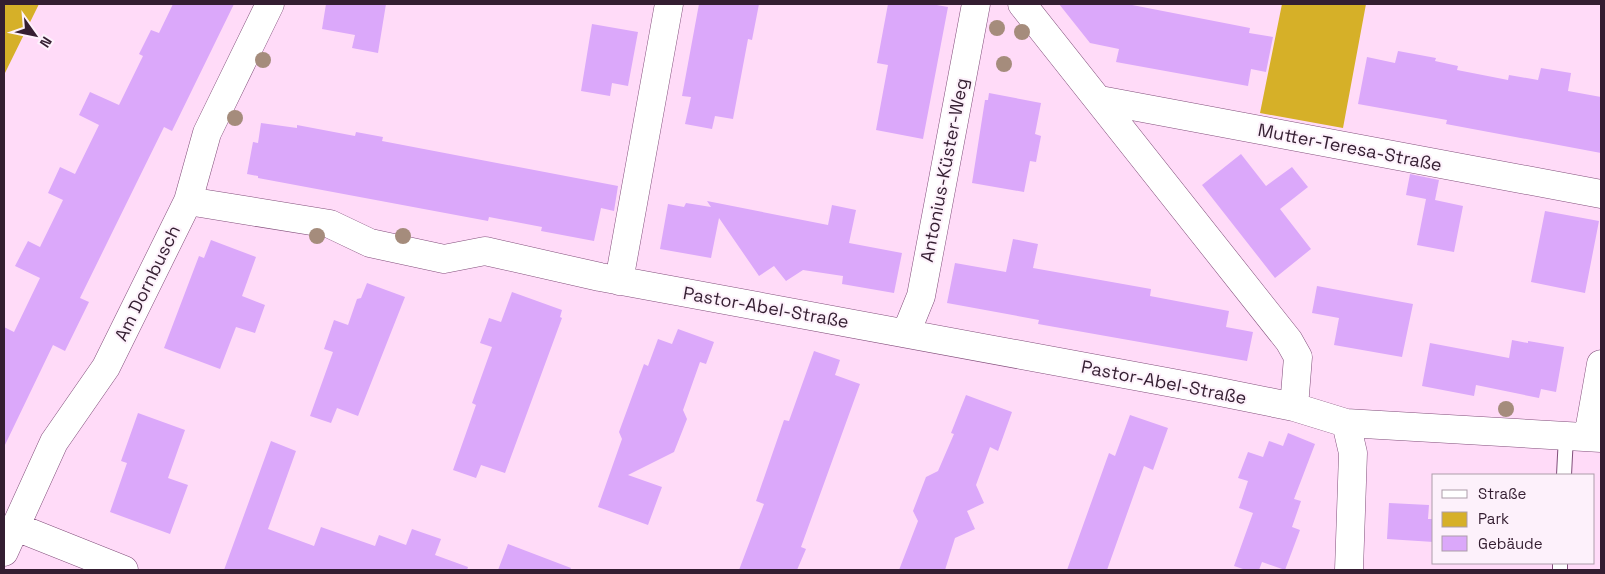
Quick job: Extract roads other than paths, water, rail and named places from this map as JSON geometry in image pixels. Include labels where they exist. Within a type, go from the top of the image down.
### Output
[{"type":"street","name":"Am Dornbusch","points":[[4,552],[54,442],[106,366],[188,201],[207,133],[270,4]]},
{"type":"street","points":[[619,280],[669,4]]},
{"type":"street","name":"Antonius-Küster-Weg","points":[[906,334],[920,296],[976,4]]},
{"type":"street","points":[[1022,4],[1289,340],[1298,357],[1294,407]]},
{"type":"street","name":"Mutter-Teresa-Straße","points":[[1100,100],[1601,194]]},
{"type":"street","name":"Pastor-Abel-Straße","points":[[188,201],[330,224],[370,243],[444,259],[485,251],[619,280],[1294,407],[1346,423]]},
{"type":"street","points":[[1349,570],[1353,452],[1346,423],[1585,437],[1601,364]]},
{"type":"street","points":[[16,527],[124,570]]},
{"type":"lane","points":[[1565,474],[1585,437]]}]
